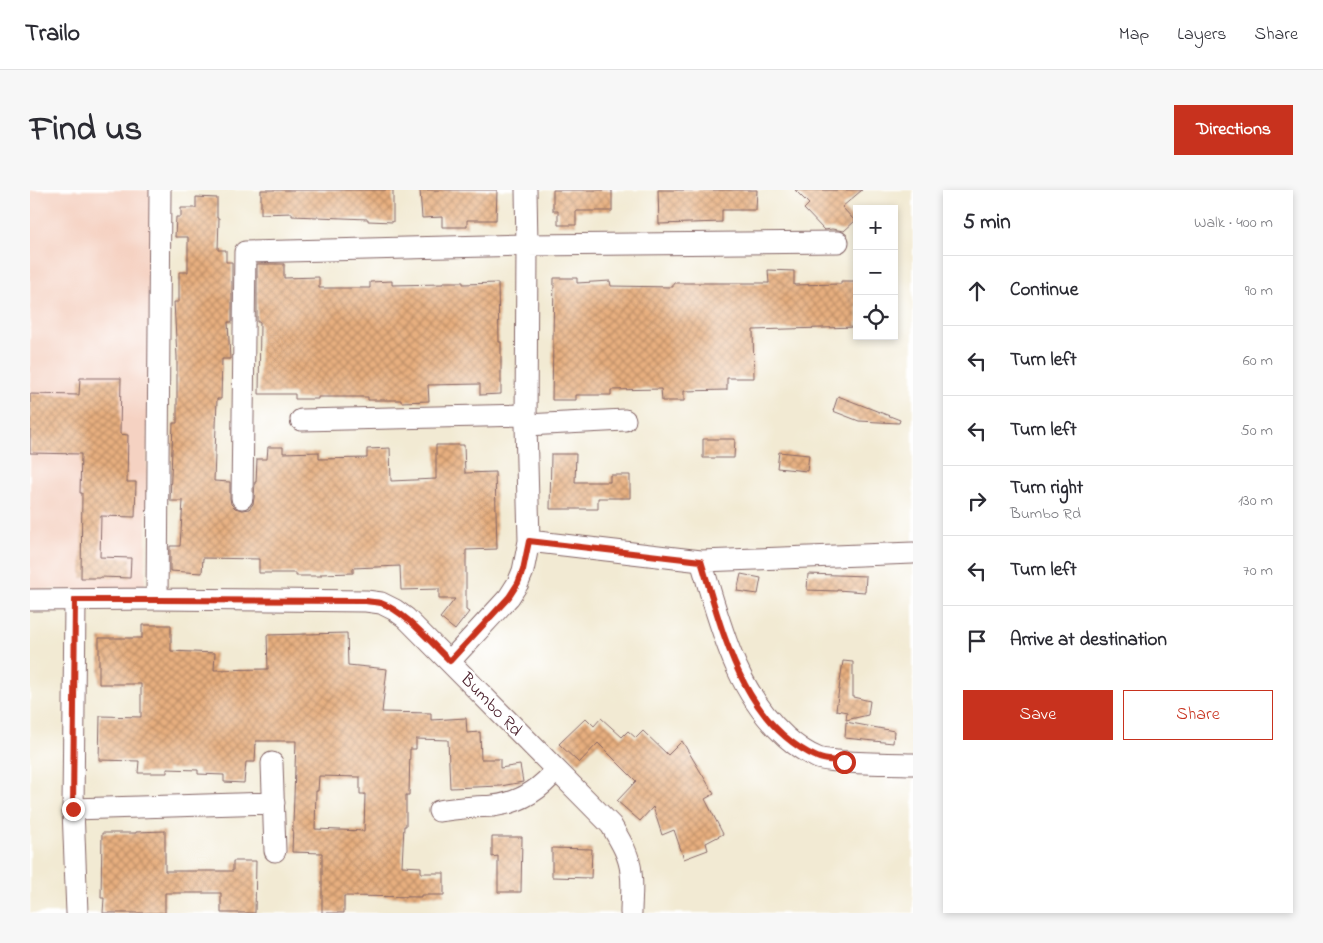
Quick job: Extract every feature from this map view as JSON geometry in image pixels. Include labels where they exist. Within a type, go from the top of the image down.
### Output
[{"type":"street","points":[[157,600],[160,190]]},
{"type":"street","points":[[450,661],[509,597],[518,583],[523,570],[529,541],[526,420],[526,190]]},
{"type":"street","points":[[242,498],[246,252],[838,242]]},
{"type":"street","points":[[301,420],[625,420]]},
{"type":"street","points":[[529,541],[701,561],[913,554]]},
{"type":"street","points":[[701,561],[735,665],[754,702],[773,725],[795,744],[819,758],[844,762],[913,764]]},
{"type":"street","name":"Bumbo Rd","points":[[30,600],[366,601],[381,603],[395,610],[406,618],[450,661],[611,826],[620,840],[631,872],[631,913]]},
{"type":"street","points":[[75,600],[73,809],[77,913]]},
{"type":"street","points":[[272,763],[275,851]]},
{"type":"street","points":[[439,811],[511,803],[531,794],[547,781],[556,770]]},
{"type":"street","points":[[73,809],[274,803]]},
{"type":"shaded area","points":[[30,190],[152,190],[145,591],[30,589]]},
{"type":"building","points":[[261,190],[393,190],[393,222],[368,221],[368,219],[292,216],[292,213],[261,214]]},
{"type":"building","points":[[420,190],[497,190],[496,220],[467,220],[467,227],[442,227],[442,217],[422,218]]},
{"type":"building","points":[[553,190],[612,190],[612,211],[576,211],[576,225],[558,225],[558,211],[553,211]]},
{"type":"building","points":[[658,190],[757,190],[756,210],[722,210],[722,222],[659,224]]},
{"type":"building","points":[[795,190],[862,190],[842,207],[853,219],[853,223],[844,231],[824,230],[804,209],[809,204]]},
{"type":"building","points":[[196,197],[217,198],[217,218],[219,218],[218,250],[226,250],[226,262],[232,262],[232,322],[228,322],[230,359],[222,359],[221,399],[217,399],[214,481],[230,482],[231,504],[235,508],[242,510],[249,509],[253,504],[254,498],[257,459],[267,459],[268,447],[283,447],[283,453],[319,452],[319,459],[367,458],[367,449],[390,448],[391,481],[436,479],[436,445],[464,445],[465,473],[495,472],[497,549],[466,550],[466,610],[469,612],[455,630],[440,618],[455,599],[439,599],[439,589],[401,590],[400,566],[353,568],[353,573],[296,576],[296,573],[259,573],[259,559],[203,558],[202,573],[170,571],[170,546],[180,546],[183,501],[170,501],[173,423],[177,423],[177,357],[174,302],[179,302],[179,272],[188,272],[188,237],[175,237],[176,217],[181,217],[181,208],[196,208]]},
{"type":"building","points":[[257,264],[284,264],[284,278],[319,277],[319,288],[370,288],[370,282],[392,281],[392,285],[443,284],[443,282],[463,282],[463,284],[498,283],[501,394],[480,395],[480,384],[428,385],[429,401],[368,400],[368,397],[295,399],[295,394],[259,394],[260,322],[257,322]]},
{"type":"building","points":[[768,270],[794,271],[794,285],[841,284],[841,281],[853,281],[853,327],[753,330],[754,378],[727,378],[727,390],[684,391],[684,401],[662,401],[661,389],[611,390],[611,395],[576,395],[576,400],[552,400],[554,278],[577,278],[577,283],[610,281],[611,286],[673,287],[673,283],[769,283]]},
{"type":"building","points":[[80,378],[121,378],[120,434],[128,435],[127,482],[136,482],[135,517],[101,516],[100,557],[131,558],[130,578],[81,578],[81,454],[30,453],[30,394],[79,395]]},
{"type":"building","points":[[838,396],[900,420],[899,423],[859,421],[833,411]]},
{"type":"building","points":[[703,439],[735,439],[734,458],[703,458]]},
{"type":"building","points":[[779,452],[809,455],[807,471],[777,468]]},
{"type":"building","points":[[551,454],[576,454],[575,482],[610,482],[610,475],[630,475],[630,498],[598,498],[598,509],[550,509]]},
{"type":"building","points":[[741,574],[761,578],[758,594],[737,591]]},
{"type":"building","points":[[808,574],[866,576],[865,592],[807,590]]},
{"type":"building","points":[[142,625],[171,625],[171,651],[215,653],[214,670],[268,669],[267,635],[347,633],[348,665],[387,669],[382,712],[431,713],[431,720],[466,718],[467,733],[480,732],[481,759],[500,759],[500,768],[520,765],[523,782],[501,786],[450,788],[448,740],[416,739],[416,749],[410,749],[409,795],[406,795],[406,826],[404,826],[402,866],[421,867],[421,873],[444,873],[444,895],[421,895],[421,897],[344,896],[344,913],[322,913],[322,853],[292,852],[296,741],[256,741],[255,762],[246,762],[244,783],[224,782],[224,775],[198,774],[198,770],[167,769],[167,773],[138,773],[139,761],[99,760],[100,716],[141,717],[141,684],[99,684],[99,638],[142,638]],"holes":[[[319,776],[360,777],[360,794],[365,794],[364,831],[315,829],[316,791],[318,791]]]},
{"type":"building","points":[[843,661],[853,662],[853,697],[870,701],[868,715],[846,720],[847,712],[836,710]]},
{"type":"building","points":[[586,718],[594,726],[601,718],[622,737],[628,731],[636,738],[643,731],[668,755],[682,741],[714,794],[705,799],[723,834],[706,843],[708,850],[684,859],[674,830],[662,835],[653,807],[640,821],[617,801],[636,781],[598,743],[579,763],[559,744]]},
{"type":"building","points":[[846,722],[894,731],[893,743],[845,738]]},
{"type":"building","points":[[165,831],[165,871],[233,871],[233,861],[256,861],[255,913],[221,913],[221,893],[165,893],[165,913],[103,913],[104,898],[101,898],[102,833]]},
{"type":"building","points":[[492,837],[522,837],[521,892],[498,892],[498,856],[492,857]]},
{"type":"building","points":[[552,848],[592,849],[591,878],[552,877]]},
{"type":"route","points":[[73,809],[75,600],[366,601],[381,603],[406,618],[450,661],[509,597],[518,583],[523,570],[529,541],[701,561],[735,665],[754,702],[773,725],[795,744],[819,758],[844,762]]}]
